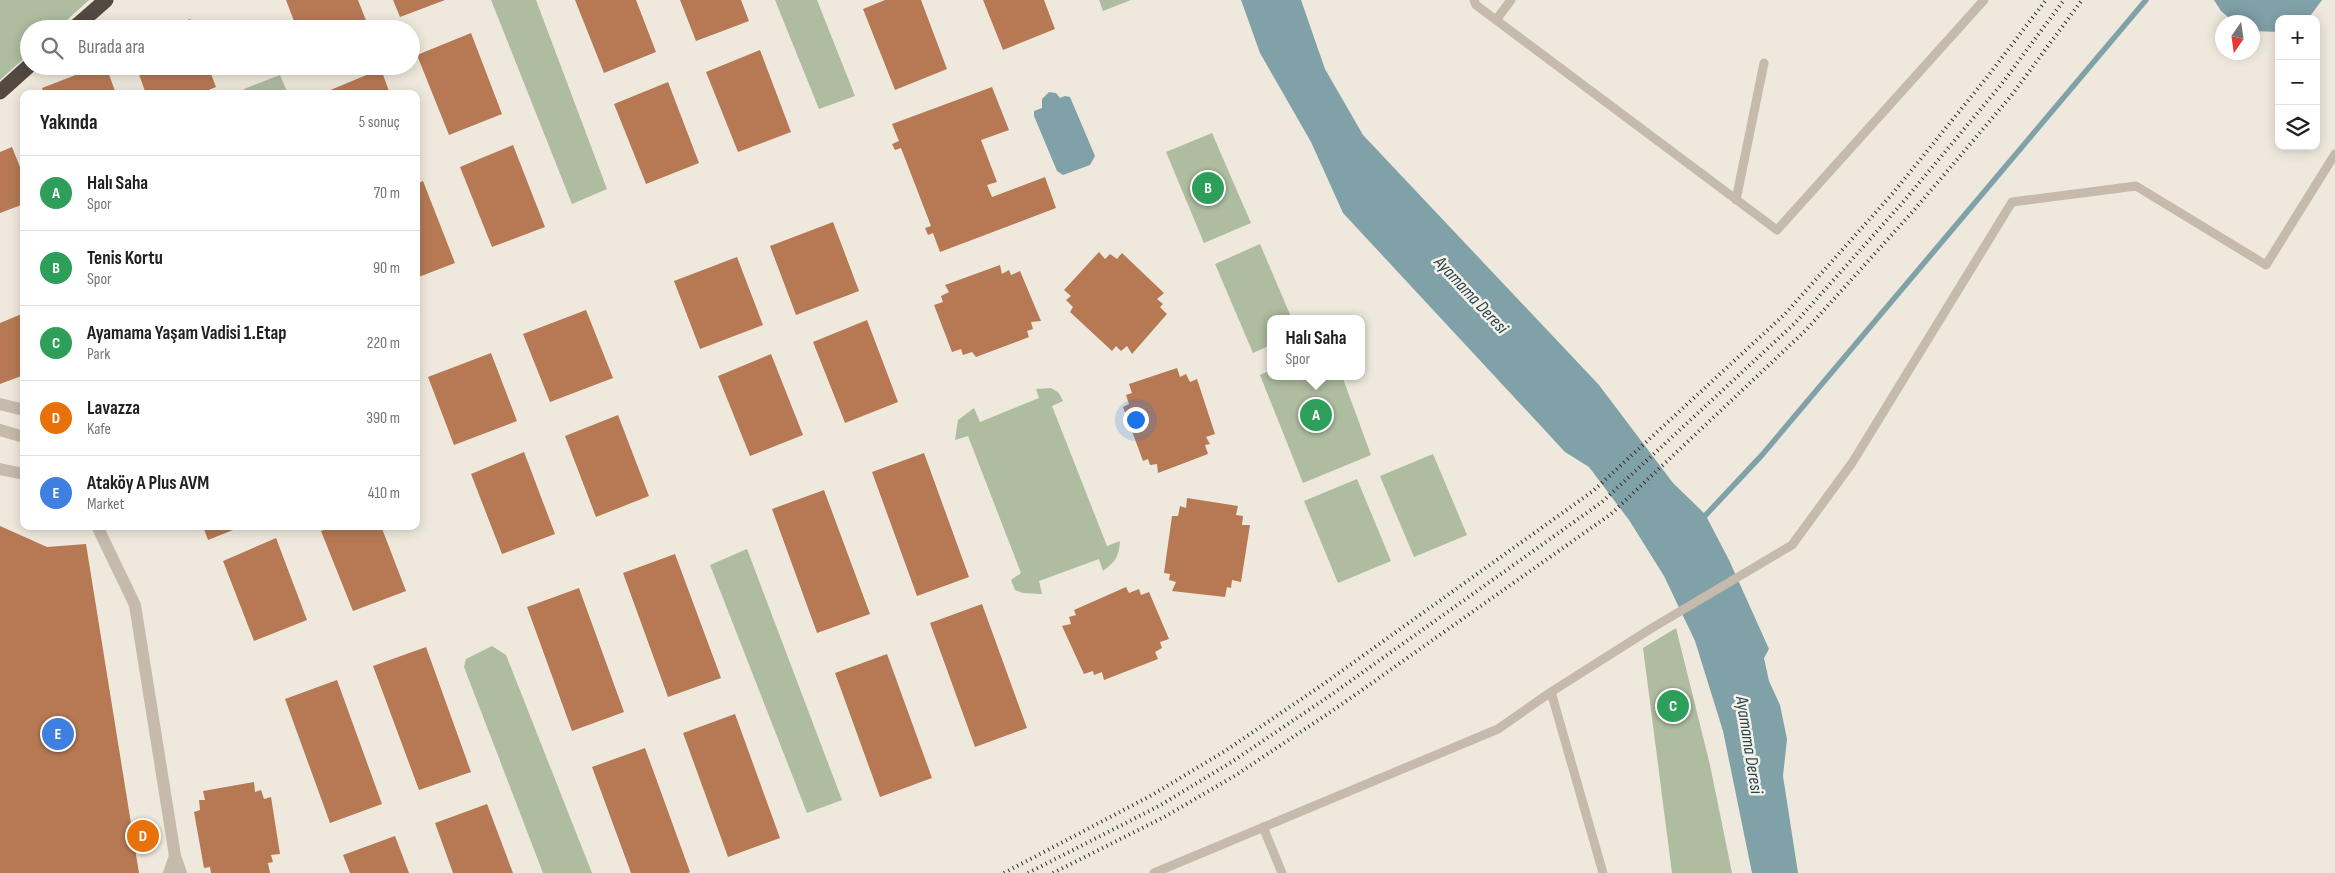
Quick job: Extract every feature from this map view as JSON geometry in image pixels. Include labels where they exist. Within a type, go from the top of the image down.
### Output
[{"type":"highway","points":[[83,20],[106,0]]},
{"type":"highway","points":[[0,92],[20,74]]},
{"type":"street","points":[[0,404],[20,409]]},
{"type":"street","points":[[0,430],[20,436]]},
{"type":"street","points":[[0,469],[20,473]]},
{"type":"street","points":[[99,530],[135,605],[175,856],[181,873]]},
{"type":"street","points":[[169,873],[175,856]]},
{"type":"lane","points":[[1474,0],[1476,5],[1777,230],[1984,0]]},
{"type":"lane","points":[[1496,20],[1510,0]]},
{"type":"lane","points":[[1736,200],[1764,63]]},
{"type":"lane","points":[[1154,873],[1498,729],[1551,692],[1652,628],[1792,545],[1852,463],[2012,202],[2136,186],[2266,265],[2335,154]]},
{"type":"lane","points":[[1551,692],[1603,873]]},
{"type":"lane","points":[[1263,827],[1282,873]]},
{"type":"green space","points":[[0,0],[89,0],[67,20],[20,20],[20,62],[0,80]]},
{"type":"green space","points":[[491,0],[536,0],[607,189],[572,204]]},
{"type":"green space","points":[[775,0],[817,0],[855,96],[819,109]]},
{"type":"green space","points":[[1099,0],[1131,0],[1103,11]]},
{"type":"green space","points":[[280,75],[286,90],[244,90]]},
{"type":"green space","points":[[1212,133],[1251,223],[1204,243],[1166,152]]},
{"type":"green space","points":[[1260,244],[1290,315],[1267,315],[1267,347],[1253,353],[1215,264]]},
{"type":"green space","points":[[1267,372],[1267,380],[1343,380],[1371,455],[1303,483],[1260,375]]},
{"type":"green space","points":[[1051,388],[1059,393],[1063,401],[1052,406],[1107,546],[1120,541],[1116,559],[1103,571],[1099,559],[1039,581],[1042,594],[1023,593],[1015,590],[1011,580],[1021,573],[968,436],[955,440],[958,420],[974,408],[980,422],[1039,398],[1036,389]]},
{"type":"green space","points":[[1433,454],[1467,535],[1414,557],[1380,476]]},
{"type":"green space","points":[[1357,479],[1391,561],[1338,583],[1304,501]]},
{"type":"green space","points":[[747,549],[842,800],[807,813],[710,565]]},
{"type":"green space","points":[[1676,628],[1710,765],[1732,873],[1672,873],[1643,648]]},
{"type":"green space","points":[[492,646],[506,655],[592,873],[543,873],[464,667],[466,659]]},
{"type":"water","name":"Ayamama Deresi","points":[[1241,0],[1301,0],[1325,69],[1363,135],[1599,385],[1673,483],[1705,514],[1729,560],[1769,649],[1764,658],[1769,681],[1780,705],[1787,739],[1783,776],[1798,873],[1752,873],[1723,731],[1695,641],[1664,576],[1629,520],[1589,467],[1565,452],[1343,213],[1311,142],[1260,53]]},
{"type":"water","points":[[2214,0],[2322,0],[2311,15],[2275,15],[2275,32],[2260,31],[2260,15],[2226,15]]},
{"type":"water","points":[[1049,92],[1056,93],[1060,98],[1070,97],[1095,156],[1090,165],[1063,175],[1057,171],[1034,116],[1034,111],[1042,108],[1042,99]]},
{"type":"building","points":[[286,0],[358,0],[366,20],[294,20]]},
{"type":"building","points":[[393,0],[445,0],[400,17]]},
{"type":"building","points":[[575,0],[636,0],[656,52],[604,73]]},
{"type":"building","points":[[680,0],[741,0],[749,21],[696,41]]},
{"type":"building","points":[[885,0],[921,0],[947,69],[895,90],[863,9]]},
{"type":"building","points":[[983,0],[1044,0],[1055,29],[1003,50]]},
{"type":"building","points":[[471,33],[502,114],[449,135],[420,62],[420,54]]},
{"type":"building","points":[[760,50],[791,132],[738,152],[706,72]]},
{"type":"building","points":[[76,75],[109,75],[115,90],[43,90],[42,88]]},
{"type":"building","points":[[139,75],[211,75],[216,87],[209,90],[145,90]]},
{"type":"building","points":[[367,75],[383,75],[389,90],[330,90]]},
{"type":"building","points":[[668,82],[699,163],[646,184],[614,104]]},
{"type":"building","points":[[992,87],[1009,130],[981,140],[997,182],[987,185],[992,197],[1045,177],[1056,208],[940,252],[933,233],[928,235],[925,228],[931,226],[901,148],[895,150],[892,144],[899,141],[892,124]]},
{"type":"building","points":[[513,145],[545,227],[492,247],[460,167]]},
{"type":"building","points":[[12,147],[20,167],[20,206],[0,213],[0,152]]},
{"type":"building","points":[[423,181],[455,263],[420,276],[420,182]]},
{"type":"building","points":[[833,222],[859,291],[796,315],[770,246]]},
{"type":"building","points":[[1099,252],[1105,259],[1110,254],[1117,259],[1122,253],[1164,293],[1157,299],[1163,304],[1160,307],[1167,314],[1132,354],[1127,346],[1121,351],[1116,346],[1112,351],[1070,312],[1073,307],[1066,300],[1071,296],[1064,290]]},
{"type":"building","points":[[737,257],[763,325],[700,349],[674,281]]},
{"type":"building","points":[[1000,265],[1002,274],[1009,270],[1011,275],[1020,271],[1041,321],[1031,322],[1033,329],[1027,331],[1029,337],[976,357],[972,352],[963,355],[961,349],[952,352],[934,305],[943,302],[941,296],[949,292],[945,285]]},
{"type":"building","points":[[586,310],[613,378],[550,402],[523,334]]},
{"type":"building","points":[[20,315],[20,376],[0,384],[0,323]]},
{"type":"building","points":[[867,320],[898,402],[845,423],[813,342]]},
{"type":"building","points":[[491,353],[517,421],[454,445],[428,377]]},
{"type":"building","points":[[771,354],[803,435],[750,456],[718,376]]},
{"type":"building","points":[[1177,368],[1180,377],[1186,374],[1190,382],[1197,379],[1215,434],[1206,437],[1210,444],[1205,445],[1208,454],[1158,473],[1157,464],[1150,465],[1148,459],[1143,461],[1123,407],[1129,404],[1126,395],[1132,393],[1129,384]]},
{"type":"building","points":[[618,415],[649,496],[596,517],[565,436]]},
{"type":"building","points":[[524,452],[555,534],[502,554],[471,474]]},
{"type":"building","points":[[924,453],[969,577],[917,596],[872,472]]},
{"type":"building","points":[[824,490],[870,614],[817,633],[772,509]]},
{"type":"building","points":[[1187,498],[1238,506],[1236,515],[1243,516],[1242,525],[1250,525],[1241,582],[1232,580],[1231,588],[1227,587],[1225,597],[1172,591],[1176,582],[1169,580],[1170,574],[1164,573],[1172,516],[1178,516],[1180,506],[1186,508]]},
{"type":"building","points":[[0,526],[47,547],[86,544],[139,873],[0,873]]},
{"type":"building","points":[[204,530],[233,530],[208,540]]},
{"type":"building","points":[[383,530],[406,591],[353,611],[321,531]]},
{"type":"building","points":[[276,538],[307,620],[254,641],[223,561]]},
{"type":"building","points":[[675,554],[721,678],[668,697],[623,573]]},
{"type":"building","points":[[1126,587],[1129,593],[1139,589],[1141,595],[1149,592],[1169,639],[1160,642],[1162,648],[1155,652],[1158,659],[1104,680],[1102,672],[1094,675],[1093,671],[1084,674],[1062,626],[1071,624],[1069,617],[1076,615],[1074,610]]},
{"type":"building","points":[[579,588],[624,712],[572,731],[527,607]]},
{"type":"building","points":[[982,604],[1027,728],[975,747],[930,623]]},
{"type":"building","points":[[426,647],[471,772],[419,790],[373,666]]},
{"type":"building","points":[[887,654],[932,778],[880,797],[835,673]]},
{"type":"building","points":[[337,680],[382,804],[330,823],[285,699]]},
{"type":"building","points":[[735,714],[780,838],[728,857],[683,733]]},
{"type":"building","points":[[645,748],[690,872],[688,873],[631,873],[592,767]]},
{"type":"building","points":[[254,782],[255,792],[261,790],[264,799],[271,797],[280,854],[271,855],[273,862],[268,863],[270,873],[211,873],[210,867],[204,868],[194,812],[200,810],[199,800],[205,800],[203,791]]},
{"type":"building","points":[[487,804],[513,873],[453,873],[435,823]]},
{"type":"building","points":[[395,836],[409,873],[350,873],[343,855]]},
{"type":"waterway","points":[[1702,519],[1762,455],[2146,0]]},
{"type":"railway","points":[[1004,873],[1152,795],[1225,751],[1322,685],[1593,491],[1785,314],[1893,193],[1988,76],[2046,0]]},
{"type":"railway","points":[[1028,873],[1159,806],[1230,763],[1328,697],[1602,502],[1795,323],[1904,201],[2000,86],[2064,0]]},
{"type":"railway","points":[[1053,873],[1166,816],[1236,775],[1335,709],[1611,514],[1805,331],[1915,209],[2011,96],[2082,0]]},
{"type":"place","name":"Tenis Kortu","points":[[1208,188]]},
{"type":"place","name":"Halı Saha","points":[[1316,415]]},
{"type":"place","name":"Ayamama Yaşam Vadisi 1.Etap","points":[[1673,706]]},
{"type":"place","name":"Ataköy A Plus AVM","points":[[58,734]]},
{"type":"place","name":"Lavazza","points":[[143,836]]}]
